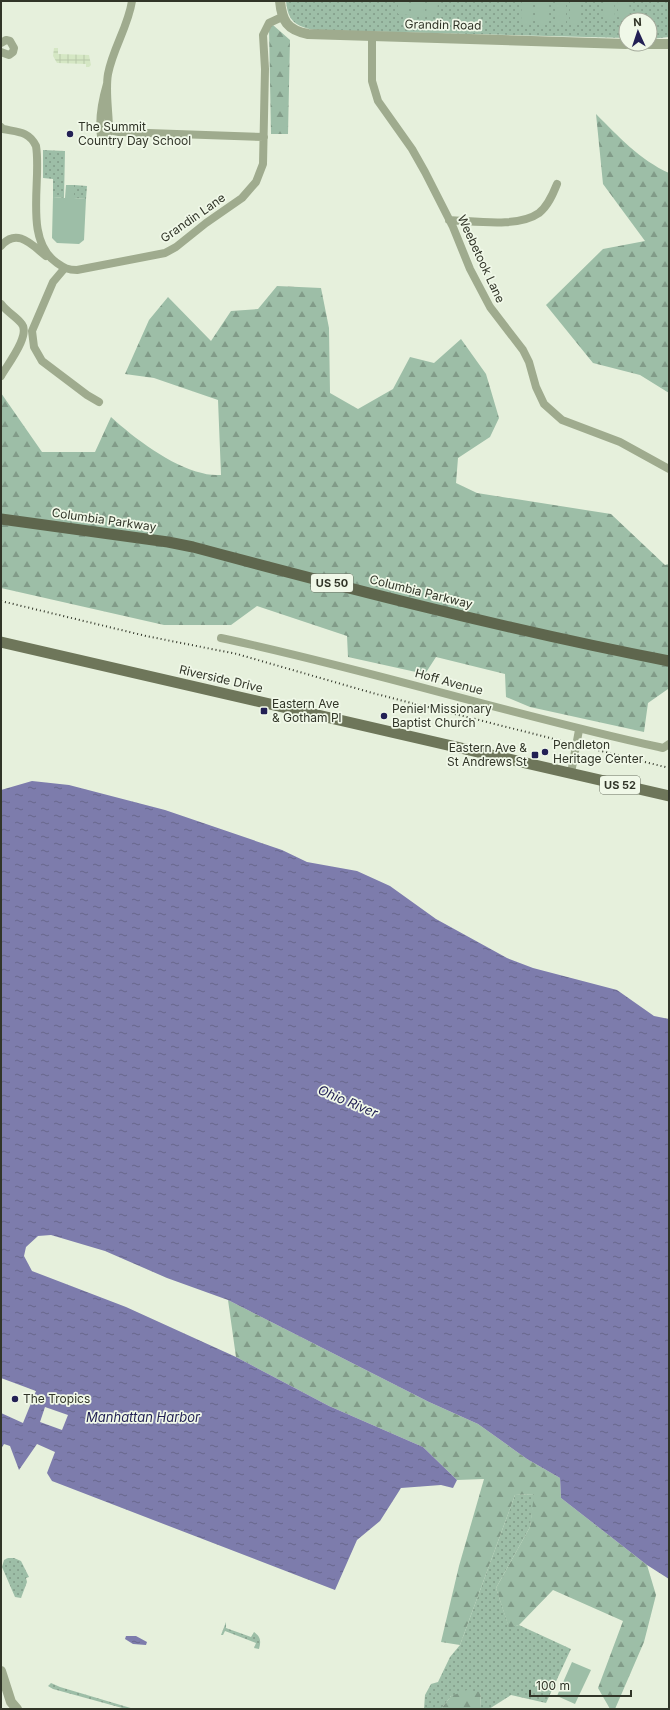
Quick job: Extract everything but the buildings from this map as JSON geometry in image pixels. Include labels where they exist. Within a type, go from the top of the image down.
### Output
[{"type":"highway","name":"Columbia Parkway","points":[[1,519],[161,541],[193,547],[484,621],[602,649],[669,661]]},
{"type":"main road","name":"Riverside Drive","points":[[1,642],[669,796]]},
{"type":"street","points":[[107,84],[109,130],[107,138],[102,142],[100,134],[102,106],[108,74],[116,46],[124,32],[132,1]]},
{"type":"street","points":[[280,1],[282,17]]},
{"type":"street","name":"Grandin Road","points":[[282,17],[290,27],[302,33],[308,34],[618,44]]},
{"type":"street","name":"Grandin Lane","points":[[64,269],[77,270],[165,253],[176,248],[206,223],[242,198],[252,188],[259,176],[263,164],[265,69],[263,35],[269,23],[282,17]]},
{"type":"street","name":"Weebetook Lane","points":[[372,36],[372,81],[378,101],[412,148],[449,220],[470,269],[490,307],[523,350],[531,368],[536,387],[544,404],[562,420],[620,442],[669,469]]},
{"type":"street","points":[[1,42],[6,40],[10,41],[14,48],[13,52],[9,55],[1,52]]},
{"type":"street","points":[[658,44],[669,44]]},
{"type":"street","points":[[1,127],[3,129],[25,133],[30,136],[36,146],[37,224],[40,240],[49,258]]},
{"type":"street","points":[[109,130],[119,132],[264,137]]},
{"type":"street","points":[[449,220],[510,222],[529,217],[539,213],[545,207],[557,184]]},
{"type":"street","points":[[1,246],[10,238],[25,240],[64,269],[53,282],[34,325],[32,338],[38,356],[42,361],[87,395],[99,402]]},
{"type":"street","points":[[1,304],[22,324],[25,330],[23,339],[1,376]]},
{"type":"street","name":"Hoff Avenue","points":[[221,638],[286,652],[579,730],[663,748],[669,744]]},
{"type":"street","points":[[571,773],[579,730]]},
{"type":"street","points":[[1,1671],[11,1702],[17,1709]]},
{"type":"green space","points":[[286,1],[669,1],[669,37],[658,38],[658,12],[618,12],[618,38],[314,30],[302,27],[294,22],[287,8]]},
{"type":"green space","points":[[398,1],[409,1],[409,15],[398,14]]},
{"type":"green space","points":[[412,1],[424,1],[423,15],[412,15]]},
{"type":"green space","points":[[427,1],[438,1],[437,15],[426,15]]},
{"type":"green space","points":[[522,1],[533,1],[532,25],[521,24]]},
{"type":"green space","points":[[537,1],[548,1],[548,25],[537,25]]},
{"type":"green space","points":[[555,1],[566,1],[566,25],[555,25]]},
{"type":"green space","points":[[570,1],[581,1],[581,25],[570,25]]},
{"type":"green space","points":[[603,1],[614,1],[615,19],[604,20]]},
{"type":"green space","points":[[617,1],[629,1],[630,12],[618,12]]},
{"type":"green space","points":[[273,25],[290,40],[288,134],[271,134],[269,28]]},
{"type":"green space","points":[[596,114],[621,139],[639,154],[658,168],[669,173],[669,393],[640,375],[593,363],[546,305],[603,249],[645,241],[603,184]]},
{"type":"green space","points":[[43,150],[65,151],[64,198],[53,197],[53,179],[43,178]]},
{"type":"green space","points":[[66,185],[74,185],[74,198],[86,199],[84,240],[79,244],[57,243],[52,238],[53,197],[65,198]]},
{"type":"green space","points":[[74,185],[87,186],[86,199],[73,198]]},
{"type":"green space","points":[[277,286],[321,288],[329,328],[330,393],[358,409],[393,389],[410,357],[434,363],[461,339],[486,374],[499,418],[490,437],[458,458],[456,483],[477,493],[611,514],[665,565],[669,564],[669,691],[668,689],[648,703],[644,732],[530,707],[506,697],[505,674],[436,657],[425,674],[348,657],[347,636],[257,606],[231,625],[164,625],[1,588],[1,393],[42,452],[95,452],[111,417],[131,434],[166,458],[204,474],[221,475],[218,400],[154,378],[125,374],[149,320],[168,297],[211,341],[231,311],[258,309]]},
{"type":"green space","points":[[228,1300],[429,1402],[478,1424],[527,1459],[560,1478],[561,1498],[647,1565],[656,1595],[644,1642],[615,1709],[610,1709],[598,1688],[623,1621],[553,1590],[519,1625],[509,1628],[496,1588],[530,1527],[534,1494],[515,1495],[460,1645],[441,1642],[459,1566],[484,1479],[457,1480],[423,1447],[329,1406],[236,1357]]},
{"type":"green space","points":[[535,1494],[530,1527],[496,1588],[509,1627],[519,1625],[571,1649],[546,1703],[511,1695],[489,1709],[480,1709],[481,1692],[451,1696],[441,1709],[424,1709],[425,1695],[431,1684],[438,1682],[450,1657],[460,1645],[515,1495]]},
{"type":"green space","points":[[14,1558],[21,1561],[29,1577],[26,1578],[27,1582],[21,1598],[15,1597],[2,1567],[4,1560]]},
{"type":"green space","points":[[226,1622],[226,1628],[251,1637],[254,1632],[260,1639],[259,1649],[254,1648],[256,1643],[225,1631],[223,1635],[221,1635]]},
{"type":"green space","points":[[572,1662],[591,1670],[575,1704],[557,1696]]},
{"type":"green space","points":[[51,1683],[134,1709],[126,1709],[53,1689],[48,1686]]},
{"type":"green space","points":[[467,1690],[481,1692],[480,1709],[441,1709],[451,1696]]},
{"type":"shaded area","points":[[54,48],[58,48],[58,54],[89,55],[91,65],[86,67],[86,64],[57,63],[53,56]]},
{"type":"water","points":[[32,781],[69,785],[165,810],[282,850],[307,862],[357,871],[390,886],[436,919],[507,958],[533,968],[617,990],[654,1016],[669,1019],[669,1579],[647,1565],[561,1498],[560,1478],[527,1459],[478,1424],[429,1402],[228,1300],[167,1278],[105,1251],[51,1235],[38,1236],[26,1247],[24,1256],[32,1271],[126,1307],[236,1357],[329,1406],[423,1447],[457,1480],[453,1488],[441,1485],[401,1488],[380,1521],[357,1540],[335,1590],[52,1481],[47,1473],[55,1452],[37,1444],[19,1470],[10,1446],[4,1444],[1,1449],[1,790]]},
{"type":"water","points":[[126,1636],[136,1636],[147,1642],[146,1645],[133,1644],[125,1639]]},
{"type":"pier","name":"The Tropics","points":[[1,1378],[36,1391],[23,1423],[1,1413]]},
{"type":"pier","points":[[45,1407],[68,1415],[62,1430],[40,1422]]},
{"type":"railway","points":[[1,601],[146,636],[237,654],[376,694],[669,768]]},
{"type":"place","name":"The Summit Country Day School","points":[[70,134]]},
{"type":"place","name":"Eastern Ave & Gotham Pl","points":[[264,711]]},
{"type":"place","name":"Peniel Missionary Baptist Church","points":[[384,716]]},
{"type":"place","name":"Pendleton Heritage Center","points":[[545,752]]},
{"type":"place","name":"Eastern Ave & St Andrews St","points":[[535,755]]},
{"type":"place","name":"The Tropics","points":[[15,1399]]},
{"type":"water label","name":"Ohio River","points":[[348,1101]]},
{"type":"water label","name":"Manhattan Harbor","points":[[143,1417]]}]
